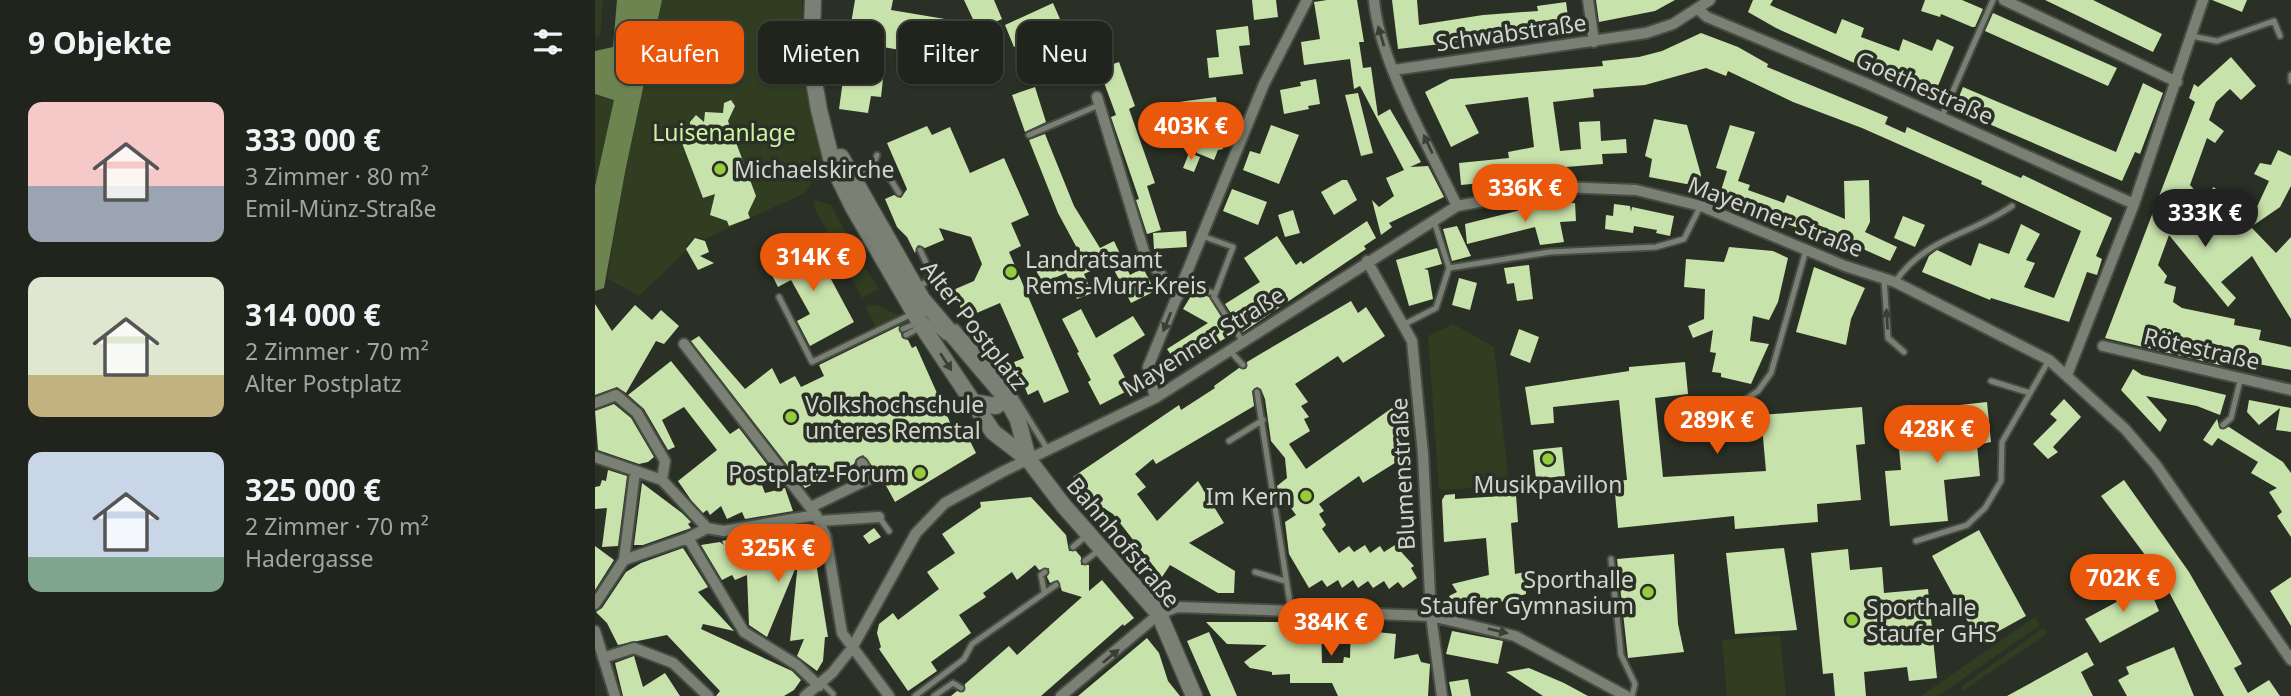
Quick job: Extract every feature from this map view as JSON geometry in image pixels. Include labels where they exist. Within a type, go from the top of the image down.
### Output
[{"type":"street","name":"Alter Postplatz","points":[[813,0],[811,64],[833,166],[849,177],[918,286],[1006,398],[1018,420],[1028,459]]},
{"type":"street","points":[[1154,398],[1149,367],[1264,84],[1307,0]]},
{"type":"street","points":[[1374,0],[1377,25],[1394,70],[1457,206]]},
{"type":"street","points":[[1588,0],[1594,42]]},
{"type":"street","name":"Schwabstraße","points":[[1394,70],[1646,33],[1673,24],[1699,10],[1710,0]]},
{"type":"street","points":[[2004,0],[2177,82]]},
{"type":"street","points":[[2067,375],[2134,204],[2203,0]]},
{"type":"street","name":"Goethestraße","points":[[1699,10],[1707,17],[1942,116],[2134,204]]},
{"type":"street","points":[[1098,101],[1145,255],[1178,296]]},
{"type":"street","name":"Alter Postplatz","points":[[819,110],[898,284],[919,320],[993,432],[1028,459]]},
{"type":"street","name":"Mayenner Straße","points":[[1028,459],[1154,398],[1457,206],[1561,187],[1636,190],[1700,206],[1805,250],[1890,280],[2049,360],[2125,429],[2156,465],[2291,660]]},
{"type":"street","name":"Blumenstraße","points":[[1367,261],[1405,324],[1412,341],[1417,370],[1431,616],[1442,696]]},
{"type":"street","points":[[684,344],[815,514],[826,537],[842,633],[889,696]]},
{"type":"street","name":"Rötestraße","points":[[2103,346],[2240,381],[2291,390]]},
{"type":"street","points":[[595,403],[616,394],[637,413],[665,461],[662,480]]},
{"type":"street","points":[[972,402],[996,406],[1006,398]]},
{"type":"street","points":[[595,457],[662,480],[707,528],[724,531],[815,514],[879,517]]},
{"type":"street","points":[[805,696],[821,685],[852,648],[916,533],[946,503],[1028,459]]},
{"type":"street","name":"Bahnhofstraße","points":[[1028,459],[1100,549],[1159,614],[1194,696]]},
{"type":"street","points":[[815,514],[874,477],[862,463]]},
{"type":"street","points":[[595,604],[624,560],[635,472]]},
{"type":"street","points":[[624,560],[688,538],[707,528]]},
{"type":"street","points":[[688,538],[744,632],[797,665],[821,685]]},
{"type":"street","points":[[1061,696],[1159,614],[1177,607],[1431,616],[1515,636],[1629,696]]},
{"type":"street","points":[[595,631],[606,657],[615,696]]},
{"type":"street","points":[[606,657],[634,648],[673,663],[708,696]]},
{"type":"lane","points":[[1942,116],[1993,0]]},
{"type":"lane","points":[[2191,36],[2217,41],[2283,19]]},
{"type":"lane","points":[[2274,21],[2280,36]]},
{"type":"lane","points":[[2291,75],[2291,81]]},
{"type":"lane","points":[[1029,135],[1098,101]]},
{"type":"lane","points":[[849,177],[873,166],[877,155]]},
{"type":"lane","points":[[873,166],[891,180],[899,193]]},
{"type":"lane","points":[[1450,268],[1550,252],[1655,247],[1684,239],[1700,206]]},
{"type":"lane","points":[[1904,352],[1888,338],[1890,280],[1928,247],[1977,228],[2012,206]]},
{"type":"lane","points":[[1405,324],[1436,308],[1450,268],[1434,219]]},
{"type":"lane","points":[[1202,236],[1233,247],[1214,297],[1243,342]]},
{"type":"lane","points":[[918,286],[931,273],[921,250]]},
{"type":"lane","points":[[1745,400],[1758,391],[1771,373],[1805,250]]},
{"type":"lane","points":[[1184,281],[1215,294]]},
{"type":"lane","points":[[898,284],[918,286],[1008,386],[1048,450]]},
{"type":"lane","points":[[779,296],[812,362],[873,333],[919,320],[930,322],[964,357],[974,359]]},
{"type":"lane","points":[[905,332],[919,320]]},
{"type":"lane","points":[[1230,351],[1243,365]]},
{"type":"lane","points":[[1916,541],[1967,525],[1985,508],[2001,481],[2002,442],[2049,360]]},
{"type":"lane","points":[[1991,381],[2030,393]]},
{"type":"lane","points":[[2223,425],[2231,418],[2240,381]]},
{"type":"lane","points":[[1257,391],[1291,610]]},
{"type":"lane","points":[[1229,441],[1263,420]]},
{"type":"lane","points":[[879,517],[889,531]]},
{"type":"lane","points":[[1073,547],[1088,534]]},
{"type":"lane","points":[[1085,561],[1100,549]]},
{"type":"lane","points":[[1611,559],[1621,655],[1635,684],[1629,696]]},
{"type":"lane","points":[[1044,591],[1041,575],[1045,572]]},
{"type":"lane","points":[[1255,572],[1285,581]]},
{"type":"lane","points":[[915,696],[964,659],[972,644],[1056,585]]},
{"type":"lane","points":[[934,696],[953,683],[961,688]]},
{"type":"lane","points":[[821,685],[832,694]]},
{"type":"green space","points":[[595,0],[603,0],[600,36],[595,37]]},
{"type":"green space","name":"Luisenanlage","points":[[662,0],[802,0],[803,21],[758,21],[758,84],[806,84],[806,94],[827,158],[805,193],[705,239],[697,237],[687,243],[687,250],[639,296],[607,278],[644,84],[744,84],[744,21],[657,21]]},
{"type":"green space","points":[[595,94],[614,100],[595,186]]},
{"type":"green space","points":[[815,200],[831,205],[856,252],[851,255],[855,263],[861,261],[879,289],[862,298],[813,205]]},
{"type":"green space","points":[[877,305],[899,316],[876,327],[865,307]]},
{"type":"green space","points":[[1453,324],[1494,347],[1509,486],[1439,490],[1428,336]]},
{"type":"green space","points":[[2035,617],[2040,625],[1938,696],[1921,696]]},
{"type":"green space","points":[[2043,628],[2047,634],[1963,691],[1961,687]]},
{"type":"green space","points":[[1780,635],[1786,696],[1727,696],[1722,640]]},
{"type":"shaded area","points":[[617,0],[662,0],[657,21],[616,21],[616,84],[644,84],[604,288],[595,291],[595,186],[614,100],[595,94],[595,51],[613,47]]},
{"type":"building","points":[[855,0],[893,0],[891,10],[946,21],[898,21],[898,50],[884,47],[884,21],[851,21]]},
{"type":"building","points":[[964,0],[994,0],[1002,19],[974,21]]},
{"type":"building","points":[[1252,0],[1276,0],[1278,17],[1254,20]]},
{"type":"building","points":[[1357,0],[1364,42],[1359,42],[1363,68],[1371,67],[1378,116],[1390,109],[1421,162],[1410,167],[1428,166],[1444,197],[1389,223],[1392,227],[1381,235],[1372,200],[1379,207],[1394,196],[1386,178],[1404,170],[1360,86],[1354,89],[1350,59],[1304,65],[1301,42],[1320,39],[1314,2]]},
{"type":"building","points":[[1392,0],[1417,0],[1419,25],[1483,15],[1538,11],[1537,6],[1566,2],[1569,24],[1534,28],[1534,33],[1398,49]]},
{"type":"building","points":[[1596,0],[1675,0],[1655,11],[1599,22]]},
{"type":"building","points":[[1753,0],[1773,0],[1770,5],[1836,34],[1842,19],[1864,28],[1861,37],[1899,51],[1903,39],[1932,51],[1937,39],[1954,47],[1933,98],[1776,28],[1748,12]]},
{"type":"building","points":[[1925,0],[1962,0],[1983,9],[1975,27],[1972,27],[1941,14],[1940,17],[1921,11]]},
{"type":"building","points":[[2045,0],[2093,0],[2162,34],[2153,52]]},
{"type":"building","points":[[2212,0],[2247,0],[2242,12]]},
{"type":"building","points":[[1053,3],[1061,21],[1017,21],[1017,46],[1014,47],[1005,25]]},
{"type":"building","points":[[1993,13],[2117,68],[2108,86],[1985,31]]},
{"type":"building","points":[[1248,26],[1250,45],[1239,46],[1243,74],[1209,78],[1207,58],[1219,57],[1216,30]]},
{"type":"building","points":[[1701,33],[1738,47],[1768,64],[1767,67],[1888,117],[1885,124],[1905,133],[1907,127],[2021,178],[2023,175],[2112,218],[2096,256],[2102,259],[2097,275],[2087,272],[2069,322],[1991,298],[1990,300],[1922,272],[1929,256],[1937,250],[1971,266],[1979,243],[2009,254],[2021,224],[2040,234],[2026,260],[2035,263],[2024,287],[2054,298],[2081,231],[1981,184],[1982,181],[1862,128],[1793,102],[1728,71],[1726,76],[1706,68],[1645,85],[1593,89],[1594,97],[1553,102],[1560,151],[1581,149],[1579,122],[1600,121],[1601,141],[1626,139],[1627,153],[1602,154],[1603,164],[1566,167],[1567,175],[1461,185],[1459,163],[1509,158],[1508,152],[1534,147],[1528,97],[1465,105],[1479,133],[1451,147],[1425,92],[1450,79],[1603,66],[1602,61],[1639,57],[1662,51]]},
{"type":"building","points":[[2231,57],[2256,86],[2241,100],[2230,89],[2216,102],[2209,120],[2224,131],[2215,143],[2207,138],[2190,185],[2202,198],[2214,187],[2249,224],[2269,181],[2254,174],[2260,163],[2271,165],[2278,150],[2291,156],[2291,186],[2280,207],[2251,227],[2276,253],[2291,237],[2291,319],[2252,256],[2221,282],[2236,298],[2228,307],[2169,235],[2158,265],[2167,276],[2164,283],[2176,287],[2173,302],[2182,308],[2235,319],[2234,325],[2261,330],[2259,340],[2291,347],[2291,370],[2247,362],[2249,353],[2228,349],[2224,366],[2105,338],[2195,102],[2189,98],[2194,84],[2198,87]]},
{"type":"building","points":[[1119,62],[1135,106],[1129,109],[1155,183],[1147,186],[1161,230],[1147,234],[1136,200],[1139,199],[1111,117],[1116,115],[1105,84],[1112,84],[1112,64]]},
{"type":"building","points":[[1316,79],[1320,104],[1284,114],[1280,90],[1301,86],[1300,82]]},
{"type":"building","points":[[2143,83],[2163,93],[2140,154],[2135,152],[2122,181],[1954,109],[1963,87],[2116,152]]},
{"type":"building","points":[[842,84],[882,84],[881,97],[871,96],[868,113],[839,109]]},
{"type":"building","points":[[1035,87],[1046,122],[1025,132],[1012,95]]},
{"type":"building","points":[[1358,93],[1373,153],[1361,156],[1345,95]]},
{"type":"building","points":[[1216,97],[1223,149],[1218,150],[1214,160],[1197,153],[1193,124],[1182,125],[1179,102]]},
{"type":"building","name":"Michaelskirche","points":[[731,100],[735,106],[728,121],[756,196],[748,213],[750,218],[729,226],[727,221],[710,215],[715,194],[703,198],[682,143],[689,145],[690,122],[696,115],[704,122],[705,112],[723,113],[724,103]]},
{"type":"building","points":[[1654,119],[1687,125],[1701,175],[1697,186],[1649,177],[1652,159],[1645,156]]},
{"type":"building","points":[[1271,125],[1299,135],[1279,184],[1243,170],[1250,151],[1260,154]]},
{"type":"building","points":[[1730,125],[1755,132],[1738,181],[1750,185],[1748,190],[1784,203],[1787,195],[1845,219],[1844,181],[1869,180],[1870,222],[1865,232],[1897,247],[1890,261],[1811,226],[1808,232],[1719,197],[1727,171],[1716,168]]},
{"type":"building","name":"Landratsamt Rems-Murr-Kreis","points":[[927,126],[932,135],[950,127],[970,173],[1004,158],[1029,215],[1011,223],[1021,246],[1009,252],[1069,392],[1044,403],[1038,390],[1028,395],[1014,362],[1024,358],[1000,303],[965,318],[953,290],[974,281],[982,264],[971,237],[939,228],[944,240],[925,248],[918,245],[915,253],[907,237],[897,227],[885,199],[894,195],[901,198],[907,189],[887,143]]},
{"type":"building","points":[[1045,134],[1074,206],[1100,248],[1114,241],[1130,275],[1143,268],[1155,291],[1131,303],[1110,262],[1084,274],[1092,293],[1077,299],[1066,273],[1043,283],[1034,267],[1078,250],[1058,213],[1029,140]]},
{"type":"building","points":[[1189,153],[1200,157],[1194,172],[1183,168]]},
{"type":"building","points":[[1347,180],[1357,200],[1334,215],[1321,192]]},
{"type":"building","points":[[1232,189],[1267,202],[1258,225],[1223,211]]},
{"type":"building","points":[[1575,203],[1576,221],[1560,222],[1564,242],[1540,245],[1535,227],[1467,244],[1465,224],[1541,205]]},
{"type":"building","points":[[1614,204],[1630,206],[1631,212],[1632,207],[1674,216],[1670,236],[1656,233],[1657,230],[1634,226],[1633,233],[1605,229],[1606,215],[1613,216]]},
{"type":"building","points":[[1293,210],[1300,233],[1285,237],[1278,215]]},
{"type":"building","points":[[1903,216],[1925,225],[1915,247],[1894,238]]},
{"type":"building","points":[[1367,221],[1376,238],[1364,246],[1366,249],[1243,332],[1225,304],[1260,282],[1244,258],[1277,236],[1296,265],[1301,261],[1303,264]]},
{"type":"building","points":[[1457,226],[1471,256],[1452,261],[1443,229]]},
{"type":"building","points":[[1186,231],[1187,247],[1154,249],[1153,233]]},
{"type":"building","points":[[695,238],[705,241],[709,252],[700,256],[714,263],[698,270],[686,249]]},
{"type":"building","points":[[811,242],[854,322],[810,346],[797,321],[810,314],[791,280],[778,287],[767,265]]},
{"type":"building","points":[[1729,247],[1773,251],[1788,258],[1778,302],[1769,320],[1753,316],[1750,341],[1769,344],[1751,384],[1721,377],[1721,373],[1712,372],[1716,353],[1710,352],[1713,330],[1693,338],[1688,326],[1704,319],[1705,289],[1684,287],[1686,259],[1724,262]]},
{"type":"building","points":[[1437,248],[1442,264],[1424,269],[1428,270],[1433,299],[1409,306],[1396,260]]},
{"type":"building","points":[[1529,265],[1533,299],[1517,301],[1514,283],[1507,284],[1504,268]]},
{"type":"building","points":[[1814,267],[1865,288],[1851,319],[1846,345],[1796,332]]},
{"type":"building","points":[[1459,278],[1477,283],[1470,310],[1452,305]]},
{"type":"building","points":[[1194,291],[1209,297],[1232,334],[1179,367],[1167,349],[1208,323],[1183,309]]},
{"type":"building","points":[[1351,301],[1358,313],[1366,307],[1385,336],[1343,363],[1338,356],[1295,384],[1308,402],[1301,406],[1309,417],[1304,419],[1310,431],[1289,444],[1306,469],[1392,408],[1410,434],[1397,443],[1406,456],[1363,483],[1359,476],[1319,504],[1324,511],[1319,514],[1326,525],[1322,529],[1339,553],[1349,546],[1354,552],[1365,545],[1370,553],[1380,546],[1384,552],[1395,545],[1414,566],[1411,568],[1417,578],[1403,588],[1398,582],[1389,589],[1384,581],[1373,588],[1368,581],[1358,588],[1353,580],[1342,588],[1338,580],[1327,587],[1322,580],[1309,588],[1289,554],[1285,522],[1296,515],[1278,490],[1277,486],[1287,478],[1285,458],[1271,441],[1265,399],[1261,389],[1257,387],[1252,391],[1254,406],[1156,464],[1153,459],[1135,474],[1146,487],[1137,494],[1157,521],[1198,481],[1224,523],[1189,543],[1235,571],[1234,593],[1218,593],[1170,565],[1162,577],[1113,514],[1099,505],[1073,477],[1179,405],[1181,410],[1215,388],[1214,386],[1239,368],[1246,369],[1247,362]]},
{"type":"building","points":[[595,304],[612,331],[635,305],[652,320],[661,310],[679,326],[664,344],[656,341],[626,393],[617,387],[595,395]]},
{"type":"building","points":[[1081,309],[1096,338],[1133,316],[1145,335],[1113,355],[1131,389],[1100,405],[1088,382],[1091,380],[1077,353],[1079,352],[1062,319]]},
{"type":"building","points":[[899,326],[902,338],[908,340],[912,348],[916,346],[957,438],[966,433],[976,453],[895,502],[883,480],[884,471],[873,467],[863,455],[856,459],[854,464],[805,488],[691,341],[699,336],[745,389],[772,368],[780,384],[795,376],[801,387],[824,376],[819,365]]},
{"type":"building","points":[[1519,329],[1539,337],[1530,363],[1510,355]]},
{"type":"building","points":[[671,361],[730,434],[739,428],[769,467],[758,475],[765,493],[785,488],[793,511],[745,519],[742,512],[727,519],[721,506],[710,515],[707,510],[703,513],[691,500],[678,481],[717,450],[684,407],[662,420],[675,447],[668,450],[644,409],[628,395]]},
{"type":"building","points":[[1685,362],[1688,394],[1655,398],[1663,477],[1766,471],[1761,415],[1862,407],[1865,444],[1856,445],[1861,500],[1817,504],[1818,522],[1735,529],[1734,516],[1618,528],[1614,481],[1627,480],[1619,400],[1553,407],[1554,423],[1531,425],[1525,387],[1629,371],[1629,367]]},
{"type":"building","points":[[2133,369],[2142,375],[2226,395],[2220,415],[2197,406],[2146,396],[2167,420],[2160,432],[2121,390]]},
{"type":"building","points":[[2064,399],[2081,417],[2053,447],[2058,452],[2048,459],[2033,444],[2057,420],[2050,414]]},
{"type":"building","points":[[2249,400],[2291,408],[2291,432],[2276,430],[2280,408],[2259,425],[2247,412]]},
{"type":"building","points":[[1987,402],[1991,442],[1977,445],[1980,476],[1944,480],[1948,521],[1890,526],[1885,471],[1901,470],[1899,448],[1922,446],[1935,431],[1933,408]]},
{"type":"building","points":[[614,404],[631,418],[654,457],[648,462],[639,464],[598,450],[595,411]]},
{"type":"building","points":[[2217,419],[2220,429],[2229,427],[2283,462],[2291,473],[2291,537],[2277,516],[2282,512],[2269,492],[2277,488],[2251,473],[2258,462],[2218,438],[2212,446],[2203,440]]},
{"type":"building","name":"Musikpavillon","points":[[1562,447],[1565,476],[1536,479],[1533,450]]},
{"type":"building","points":[[608,470],[627,476],[618,546],[602,547],[607,508],[595,509],[595,487],[600,486],[602,480],[606,481]]},
{"type":"building","points":[[2124,480],[2189,572],[2242,664],[2234,668],[2248,693],[2269,680],[2280,696],[2224,696],[2160,575],[2101,496]]},
{"type":"building","points":[[642,483],[682,513],[691,522],[688,524],[691,528],[643,545],[634,545]]},
{"type":"building","points":[[1455,494],[1455,499],[1516,495],[1518,522],[1511,523],[1515,574],[1525,572],[1526,594],[1459,615],[1449,596],[1457,592],[1452,584],[1489,575],[1486,538],[1444,542],[1442,500],[1445,495]]},
{"type":"building","points":[[1031,497],[1066,535],[1069,551],[1076,551],[1081,557],[1081,565],[1089,565],[1089,591],[1102,580],[1134,618],[1124,626],[1123,624],[1041,696],[951,696],[957,691],[964,692],[965,684],[1009,646],[1017,655],[1082,597],[1062,591],[1058,580],[1050,583],[1047,577],[1049,568],[1039,570],[1035,565],[1017,580],[1012,572],[983,593],[986,597],[959,615],[971,633],[931,662],[937,671],[908,691],[879,649],[879,624],[893,613],[898,620],[939,589],[927,572],[955,553],[942,534],[981,507],[980,502]]},
{"type":"building","points":[[802,526],[802,530],[807,530],[808,545],[813,544],[828,637],[825,637],[823,661],[817,671],[797,656],[804,639],[790,641],[798,562],[767,637],[749,625],[747,575],[735,580],[732,575],[722,580],[701,545],[720,542],[724,545],[722,541]]},
{"type":"building","points":[[874,528],[881,537],[869,544],[863,536]]},
{"type":"building","points":[[1979,530],[2026,616],[1979,642],[1932,556]]},
{"type":"building","points":[[595,546],[614,560],[595,590]]},
{"type":"building","points":[[683,548],[708,587],[698,592],[734,631],[703,624],[701,629],[792,671],[801,680],[794,690],[784,696],[716,696],[720,691],[667,635],[618,645],[607,623],[596,612],[602,608],[626,572],[641,563]]},
{"type":"building","points":[[1784,548],[1797,630],[1735,634],[1726,553]]},
{"type":"building","name":"Sporthalle Staufer GHS","points":[[1848,549],[1850,570],[1882,567],[1884,593],[1928,589],[1937,678],[1909,681],[1907,667],[1864,672],[1866,696],[1835,696],[1833,673],[1823,674],[1811,553]]},
{"type":"building","name":"Sporthalle Staufer Gymnasium","points":[[1674,554],[1678,624],[1684,652],[1628,658],[1617,559]]},
{"type":"building","points":[[2291,577],[2291,626],[2270,591]]},
{"type":"building","points":[[2148,585],[2159,611],[2100,643],[2085,619]]},
{"type":"building","points":[[1206,622],[1321,622],[1322,663],[1343,663],[1344,657],[1350,658],[1351,624],[1376,624],[1376,632],[1396,634],[1394,659],[1418,654],[1421,662],[1430,664],[1428,696],[1338,696],[1332,683],[1290,683],[1290,674],[1272,675],[1272,672],[1250,668],[1244,662],[1267,645],[1227,644]]},
{"type":"building","points":[[1452,631],[1503,641],[1498,664],[1446,654]]},
{"type":"building","points":[[1209,632],[1237,696],[1211,696],[1187,641]]},
{"type":"building","points":[[1147,638],[1159,653],[1168,681],[1180,696],[1078,696]]},
{"type":"building","points":[[2174,647],[2194,696],[2127,696],[2118,680],[2129,674],[2126,667]]},
{"type":"building","points":[[2087,652],[2094,665],[2081,672],[2093,696],[2007,696]]},
{"type":"building","points":[[634,656],[643,687],[665,673],[680,696],[623,696],[615,663]]},
{"type":"building","points":[[1529,668],[1588,696],[1543,696],[1506,672]]},
{"type":"building","points":[[1468,679],[1471,696],[1452,696],[1449,682]]},
{"type":"place","name":"Michaelskirche","points":[[720,169]]},
{"type":"place","name":"Landratsamt Rems-Murr-Kreis","points":[[1011,272]]},
{"type":"place","name":"Volkshochschule unteres Remstal","points":[[791,417]]},
{"type":"place","name":"Musikpavillon","points":[[1548,459]]},
{"type":"place","name":"Postplatz-Forum","points":[[920,473]]},
{"type":"place","name":"Im Kern","points":[[1306,496]]},
{"type":"place","name":"Sporthalle Staufer Gymnasium","points":[[1648,592]]},
{"type":"place","name":"Sporthalle Staufer GHS","points":[[1852,620]]}]
